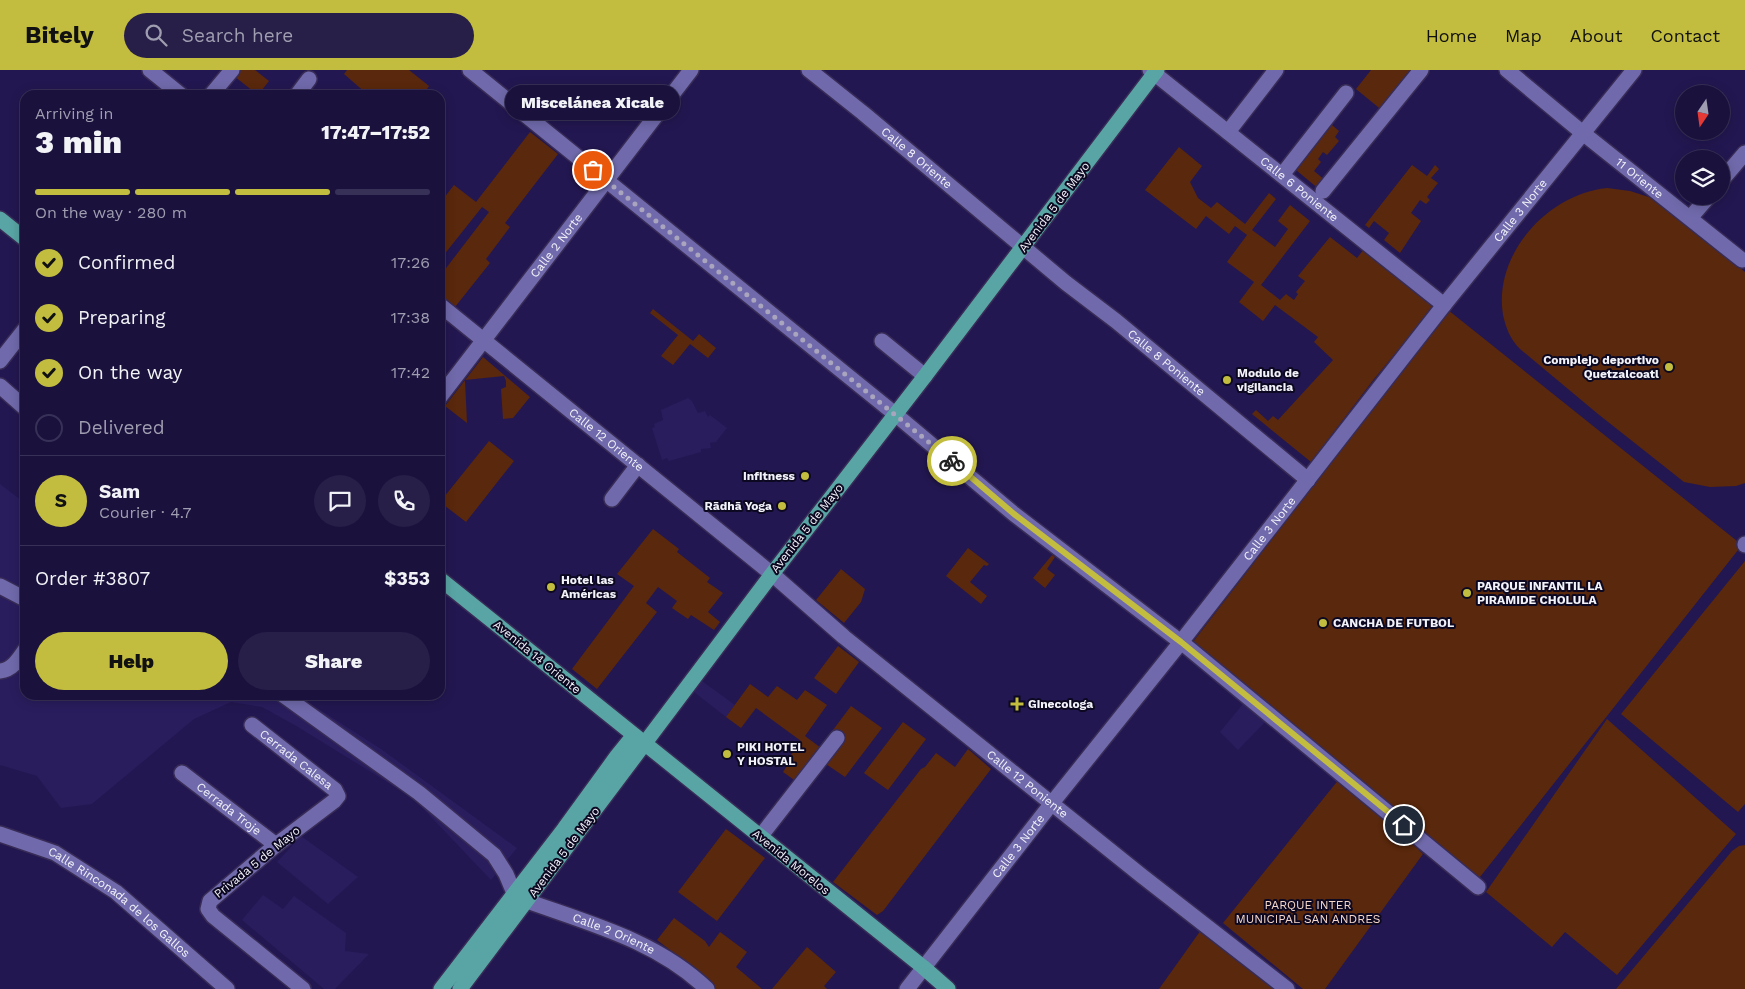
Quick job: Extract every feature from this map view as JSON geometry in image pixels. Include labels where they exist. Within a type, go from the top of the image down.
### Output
[{"type":"main road","name":"Avenida 5 de Mayo","points":[[441,989],[564,829],[616,756],[639,739],[772,574],[1023,247],[1154,71]]},
{"type":"main road","points":[[0,219],[20,235]]},
{"type":"main road","name":"Avenida 14 Oriente","points":[[445,583],[639,739]]},
{"type":"main road","name":"Avenida 5 de Mayo","points":[[460,989],[628,767],[639,739]]},
{"type":"main road","name":"Avenida Morelos","points":[[639,739],[948,989]]},
{"type":"street","points":[[150,70],[175,90]]},
{"type":"street","points":[[216,90],[232,70]]},
{"type":"street","points":[[470,70],[895,414],[1014,514],[1181,642],[1478,886]]},
{"type":"street","name":"Calle 2 Norte","points":[[445,391],[691,70]]},
{"type":"street","name":"Calle 8 Oriente","points":[[809,70],[1023,247]]},
{"type":"street","points":[[1228,132],[1276,70]]},
{"type":"street","points":[[1323,191],[1421,70]]},
{"type":"street","name":"11 Oriente","points":[[1507,70],[1742,260]]},
{"type":"street","name":"Calle 3 Norte","points":[[907,989],[1444,305],[1634,70]]},
{"type":"street","name":"Calle 6 Poniente","points":[[1154,71],[1444,305]]},
{"type":"street","points":[[301,90],[309,79]]},
{"type":"street","points":[[1282,175],[1346,93]]},
{"type":"street","points":[[1730,170],[1745,152]]},
{"type":"street","points":[[1690,218],[1701,205]]},
{"type":"street","name":"Calle 8 Poniente","points":[[1023,247],[1116,321],[1308,480]]},
{"type":"street","name":"Calle 12 Oriente","points":[[445,309],[772,574]]},
{"type":"street","points":[[0,361],[20,335]]},
{"type":"street","points":[[882,341],[925,376]]},
{"type":"street","points":[[0,386],[20,404]]},
{"type":"street","points":[[612,499],[638,465]]},
{"type":"street","name":"Calle 12 Poniente","points":[[772,574],[844,637],[1142,876],[1287,989]]},
{"type":"street","points":[[0,586],[20,596]]},
{"type":"street","points":[[0,671],[6,670],[20,658]]},
{"type":"street","points":[[290,700],[419,793],[494,855],[506,874],[514,892]]},
{"type":"street","name":"Cerrada Calesa","points":[[252,725],[334,790],[338,796]]},
{"type":"street","points":[[760,837],[837,738]]},
{"type":"street","name":"Cerrada Troje","points":[[182,773],[276,845]]},
{"type":"street","name":"Privada 5 de Mayo","points":[[303,989],[213,916],[208,909],[210,900],[338,796]]},
{"type":"street","name":"Calle Rinconada de los Gallos","points":[[0,834],[55,853],[116,892],[227,989]]},
{"type":"street","name":"Calle 2 Oriente","points":[[514,892],[527,901],[634,940],[671,960],[707,989]]},
{"type":"shaded area","points":[[688,398],[692,401],[698,413],[705,411],[708,417],[710,415],[727,428],[716,442],[710,443],[711,448],[701,449],[701,452],[669,461],[667,458],[662,460],[652,428],[655,427],[654,424],[663,420],[661,410]]},
{"type":"shaded area","points":[[0,484],[20,499],[20,700],[305,700],[381,749],[517,848],[491,880],[413,798],[262,707],[231,702],[194,719],[92,804],[61,808],[37,776],[0,765]]},
{"type":"shaded area","points":[[702,681],[735,705],[726,717],[694,692]]},
{"type":"shaded area","points":[[1247,699],[1271,716],[1238,750],[1220,732]]},
{"type":"shaded area","points":[[301,836],[358,877],[328,904],[277,862]]},
{"type":"shaded area","points":[[263,895],[283,909],[294,896],[346,933],[345,951],[369,954],[335,989],[324,989],[242,920]]},
{"type":"green space","points":[[239,70],[255,70],[269,81],[262,90],[252,90],[234,76]]},
{"type":"green space","points":[[347,70],[409,70],[429,86],[426,90],[362,90],[344,74]]},
{"type":"green space","points":[[1371,70],[1418,70],[1384,112],[1356,89]]},
{"type":"green space","points":[[1332,125],[1339,131],[1335,137],[1339,141],[1327,155],[1323,152],[1318,159],[1321,162],[1314,171],[1326,181],[1320,190],[1296,170]]},
{"type":"green space","points":[[530,132],[558,154],[505,223],[510,227],[486,259],[490,263],[455,307],[445,299],[445,269],[489,212],[482,207],[445,253],[445,197],[454,185],[476,202]]},
{"type":"green space","points":[[1179,147],[1202,166],[1190,182],[1198,198],[1211,208],[1217,202],[1245,224],[1269,193],[1276,199],[1252,230],[1275,247],[1288,229],[1278,221],[1290,205],[1310,221],[1261,285],[1280,300],[1286,294],[1294,300],[1298,294],[1296,292],[1305,281],[1298,276],[1330,237],[1357,258],[1364,249],[1434,304],[1434,307],[1374,379],[1311,462],[1252,414],[1256,410],[1268,421],[1273,416],[1278,420],[1333,360],[1314,342],[1318,337],[1275,305],[1263,321],[1239,302],[1254,282],[1227,262],[1247,235],[1235,226],[1229,234],[1206,216],[1196,229],[1145,190]]},
{"type":"green space","points":[[1412,165],[1427,176],[1435,165],[1439,169],[1431,178],[1438,183],[1427,197],[1430,200],[1426,204],[1420,200],[1411,213],[1421,221],[1400,253],[1384,240],[1389,233],[1374,221],[1369,228],[1365,225]]},
{"type":"green space","name":"Complejo deportivo Quetzalcoatl","points":[[1607,188],[1630,191],[1655,199],[1745,272],[1745,483],[1736,486],[1710,487],[1684,482],[1520,349],[1509,333],[1503,315],[1502,292],[1507,270],[1516,250],[1529,231],[1564,202],[1585,193]]},
{"type":"green space","points":[[653,309],[693,341],[699,334],[716,348],[708,358],[690,344],[673,365],[661,356],[678,335],[650,313]]},
{"type":"green space","name":"PARQUE INFANTIL LA PIRAMIDE CHOLULA","points":[[1448,310],[1742,545],[1476,882],[1193,642]]},
{"type":"green space","points":[[483,357],[530,397],[513,418],[503,419],[501,389],[506,387],[504,376],[465,380]]},
{"type":"green space","points":[[465,380],[467,423],[445,406]]},
{"type":"green space","points":[[489,441],[514,461],[466,522],[445,506],[445,496]]},
{"type":"green space","points":[[653,529],[679,549],[677,552],[710,578],[707,582],[723,593],[708,612],[720,622],[714,630],[691,615],[688,619],[672,608],[677,601],[658,587],[646,603],[657,612],[597,689],[572,669],[634,586],[617,574]]},
{"type":"green space","points":[[968,548],[989,564],[987,566],[984,565],[970,582],[987,596],[981,604],[946,576]]},
{"type":"green space","points":[[1052,555],[1055,557],[1047,569],[1055,575],[1045,588],[1033,578]]},
{"type":"green space","points":[[1745,561],[1745,804],[1738,812],[1621,714]]},
{"type":"green space","points":[[841,569],[865,589],[861,602],[844,623],[816,600]]},
{"type":"green space","points":[[838,646],[859,662],[836,694],[814,678]]},
{"type":"green space","points":[[750,684],[768,697],[777,686],[797,700],[805,690],[827,705],[805,736],[821,748],[797,782],[783,772],[788,764],[786,762],[801,741],[756,708],[741,728],[726,717]]},
{"type":"green space","points":[[851,706],[882,728],[845,777],[823,762],[842,736],[833,730]]},
{"type":"green space","points":[[1607,719],[1736,834],[1617,975],[1565,932],[1552,947],[1486,892]]},
{"type":"green space","points":[[903,722],[926,739],[888,790],[864,773]]},
{"type":"green space","points":[[968,749],[991,769],[883,911],[877,915],[833,882],[921,769],[925,767],[936,753],[955,767]]},
{"type":"green space","name":"PARQUE INTER MUNICIPAL SAN ANDRES","points":[[1340,778],[1423,854],[1325,989],[1303,989],[1223,923]]},
{"type":"green space","points":[[726,829],[765,858],[717,921],[678,892]]},
{"type":"green space","points":[[1745,845],[1745,989],[1616,989],[1732,851],[1739,846]]},
{"type":"green space","points":[[674,918],[705,941],[709,947],[720,932],[747,952],[736,967],[762,989],[706,989],[687,963],[657,940]]},
{"type":"green space","points":[[1201,930],[1274,989],[1159,989]]},
{"type":"green space","points":[[807,947],[836,972],[824,986],[827,989],[772,989]]},
{"type":"way so far","points":[[593,170],[952,461]]},
{"type":"place","name":"Miscelánea Xicale","points":[[593,170]]},
{"type":"place","name":"Complejo deportivo Quetzalcoatl","points":[[1669,367]]},
{"type":"place","name":"Modulo de vigilancia","points":[[1227,380]]},
{"type":"place","name":"Infitness","points":[[805,476]]},
{"type":"place","name":"Rādhā Yoga","points":[[782,506]]},
{"type":"place","name":"Hotel las Américas","points":[[551,587]]},
{"type":"place","name":"PARQUE INFANTIL LA PIRAMIDE CHOLULA","points":[[1467,593]]},
{"type":"place","name":"CANCHA DE FUTBOL","points":[[1323,623]]},
{"type":"place","name":"Ginecologa","points":[[1017,704]]},
{"type":"place","name":"PIKI HOTEL Y HOSTAL","points":[[727,754]]},
{"type":"route","points":[[952,461],[1014,514],[1181,642],[1404,825]]}]
